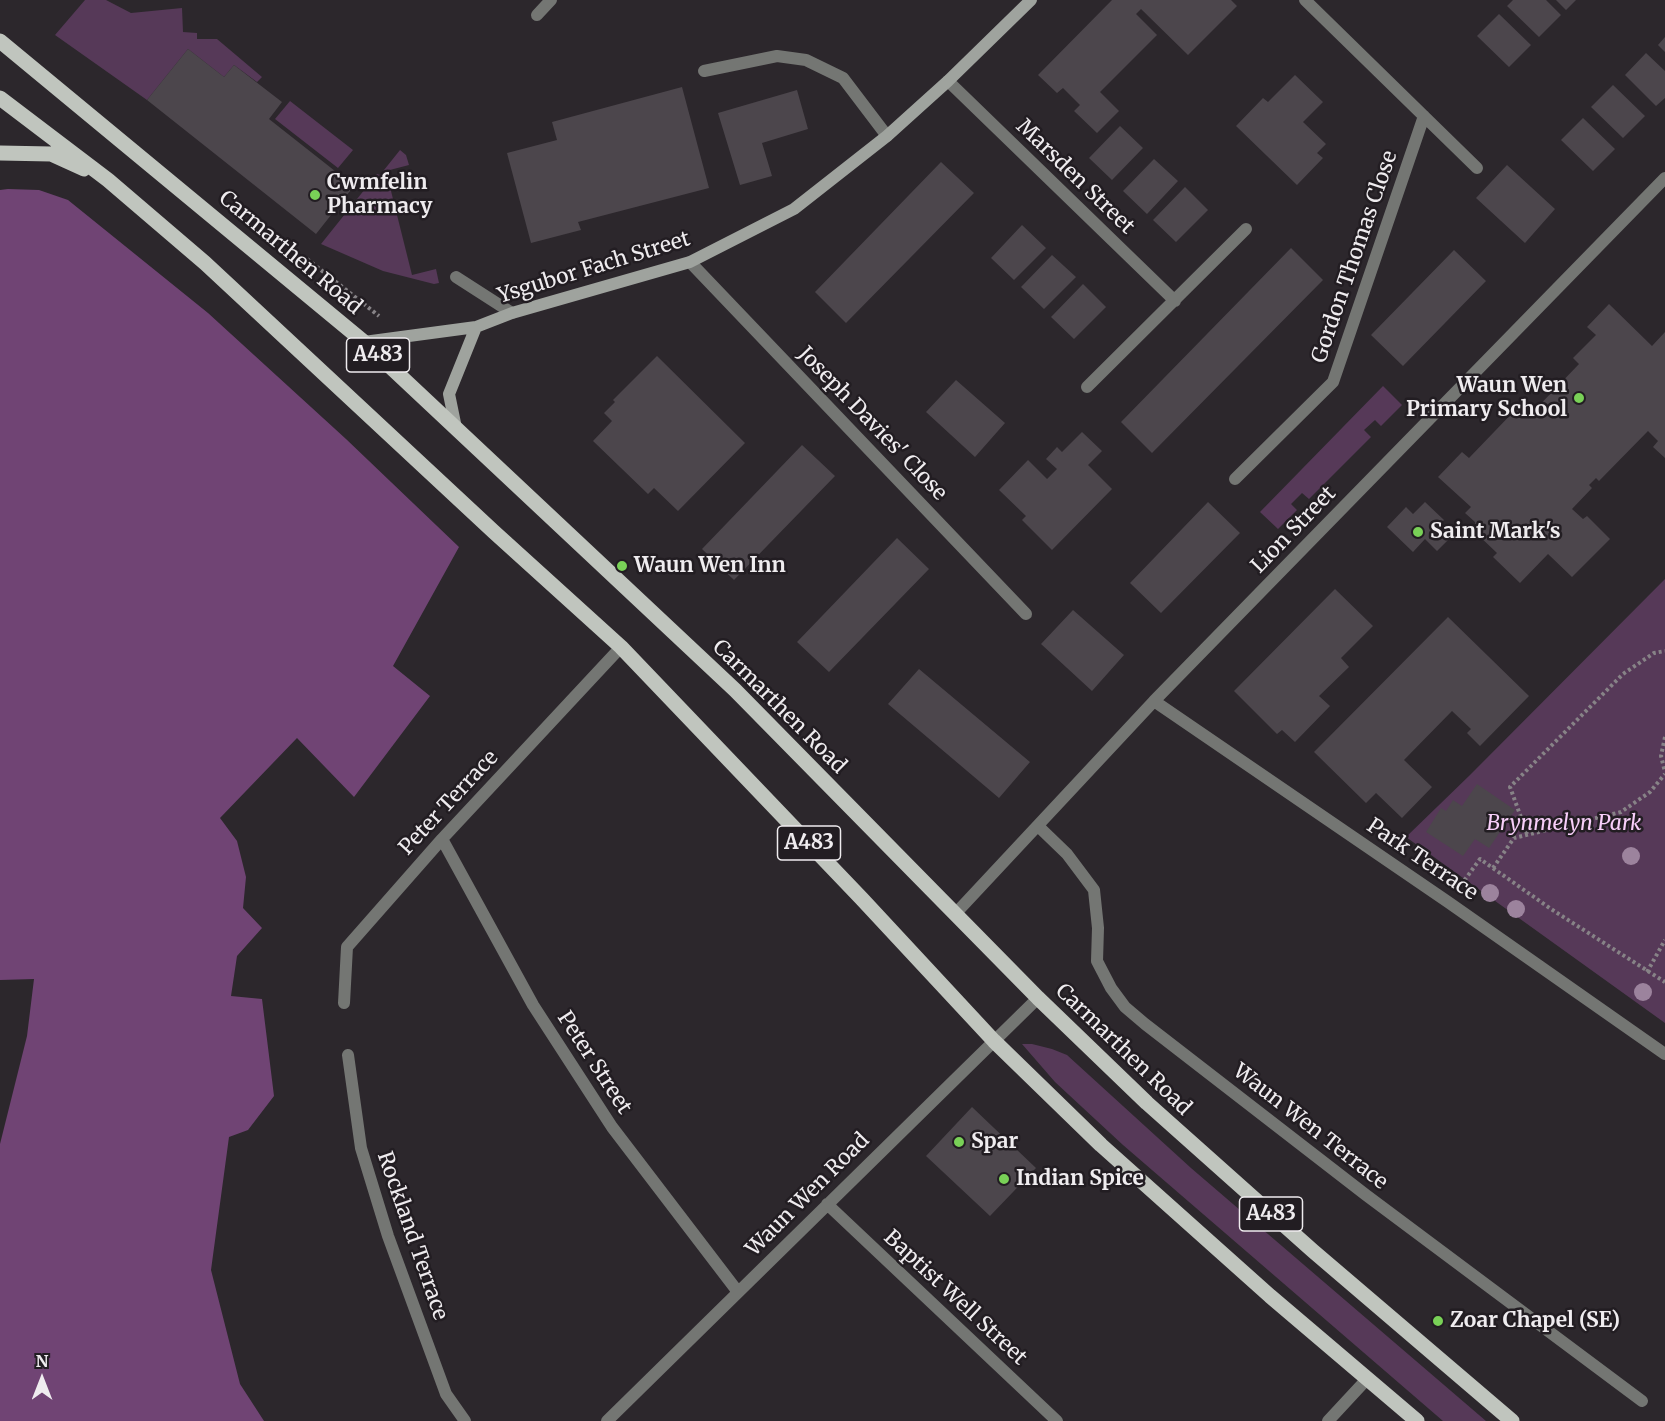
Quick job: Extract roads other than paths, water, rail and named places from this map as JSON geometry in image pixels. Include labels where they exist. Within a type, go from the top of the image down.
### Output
[{"type":"main road","name":"Carmarthen Road","points":[[0,41],[364,342],[735,690],[1038,998],[1156,1111],[1313,1251],[1512,1421]]},
{"type":"main road","name":"A483","points":[[0,98],[108,180],[206,263],[494,532],[621,647],[862,898],[993,1041],[1101,1146],[1417,1421]]},
{"type":"main road","points":[[0,153],[51,154],[108,180]]},
{"type":"street","points":[[537,15],[551,0]]},
{"type":"street","name":"Ysgubor Fach Street","points":[[364,342],[476,327],[513,313],[690,262],[794,209],[887,136],[948,81],[1030,0]]},
{"type":"street","points":[[1305,0],[1477,168]]},
{"type":"street","points":[[704,71],[777,56],[806,60],[843,78],[887,136]]},
{"type":"street","name":"Marsden Street","points":[[948,81],[1175,301]]},
{"type":"street","name":"Gordon Thomas Close","points":[[1235,479],[1333,382],[1424,116]]},
{"type":"street","name":"Lion Street","points":[[956,913],[1154,701],[1665,178]]},
{"type":"street","points":[[1087,387],[1246,229]]},
{"type":"street","name":"Joseph Davies' Close","points":[[690,262],[1026,614]]},
{"type":"street","points":[[456,277],[513,313]]},
{"type":"street","points":[[456,428],[449,394],[476,327]]},
{"type":"street","name":"Peter Terrace","points":[[344,1003],[347,947],[442,839],[621,647]]},
{"type":"street","name":"Park Terrace","points":[[1154,701],[1665,1054]]},
{"type":"street","name":"Waun Wen Terrace","points":[[1038,826],[1067,854],[1094,890],[1098,928],[1097,961],[1111,988],[1125,1007],[1366,1195],[1642,1401]]},
{"type":"street","name":"Peter Street","points":[[442,839],[533,1005],[612,1127],[738,1292]]},
{"type":"street","name":"Waun Wen Road","points":[[610,1420],[1038,998]]},
{"type":"street","name":"Rockland Terrace","points":[[348,1055],[361,1148],[388,1236],[446,1394],[465,1421]]},
{"type":"street","name":"Baptist Well Street","points":[[827,1204],[1057,1421]]},
{"type":"street","points":[[1328,1421],[1367,1379]]},
{"type":"place","name":"Cwmfelin Pharmacy","points":[[315,195]]},
{"type":"place","name":"Waun Wen Primary School","points":[[1579,398]]},
{"type":"place","name":"Saint Mark's","points":[[1418,532]]},
{"type":"place","name":"Waun Wen Inn","points":[[622,566]]},
{"type":"place","name":"Spar","points":[[959,1142]]},
{"type":"place","name":"Indian Spice","points":[[1004,1179]]},
{"type":"place","name":"Zoar Chapel (SE)","points":[[1438,1321]]},
{"type":"park label","name":"Brynmelyn Park","points":[[1564,824]]}]
